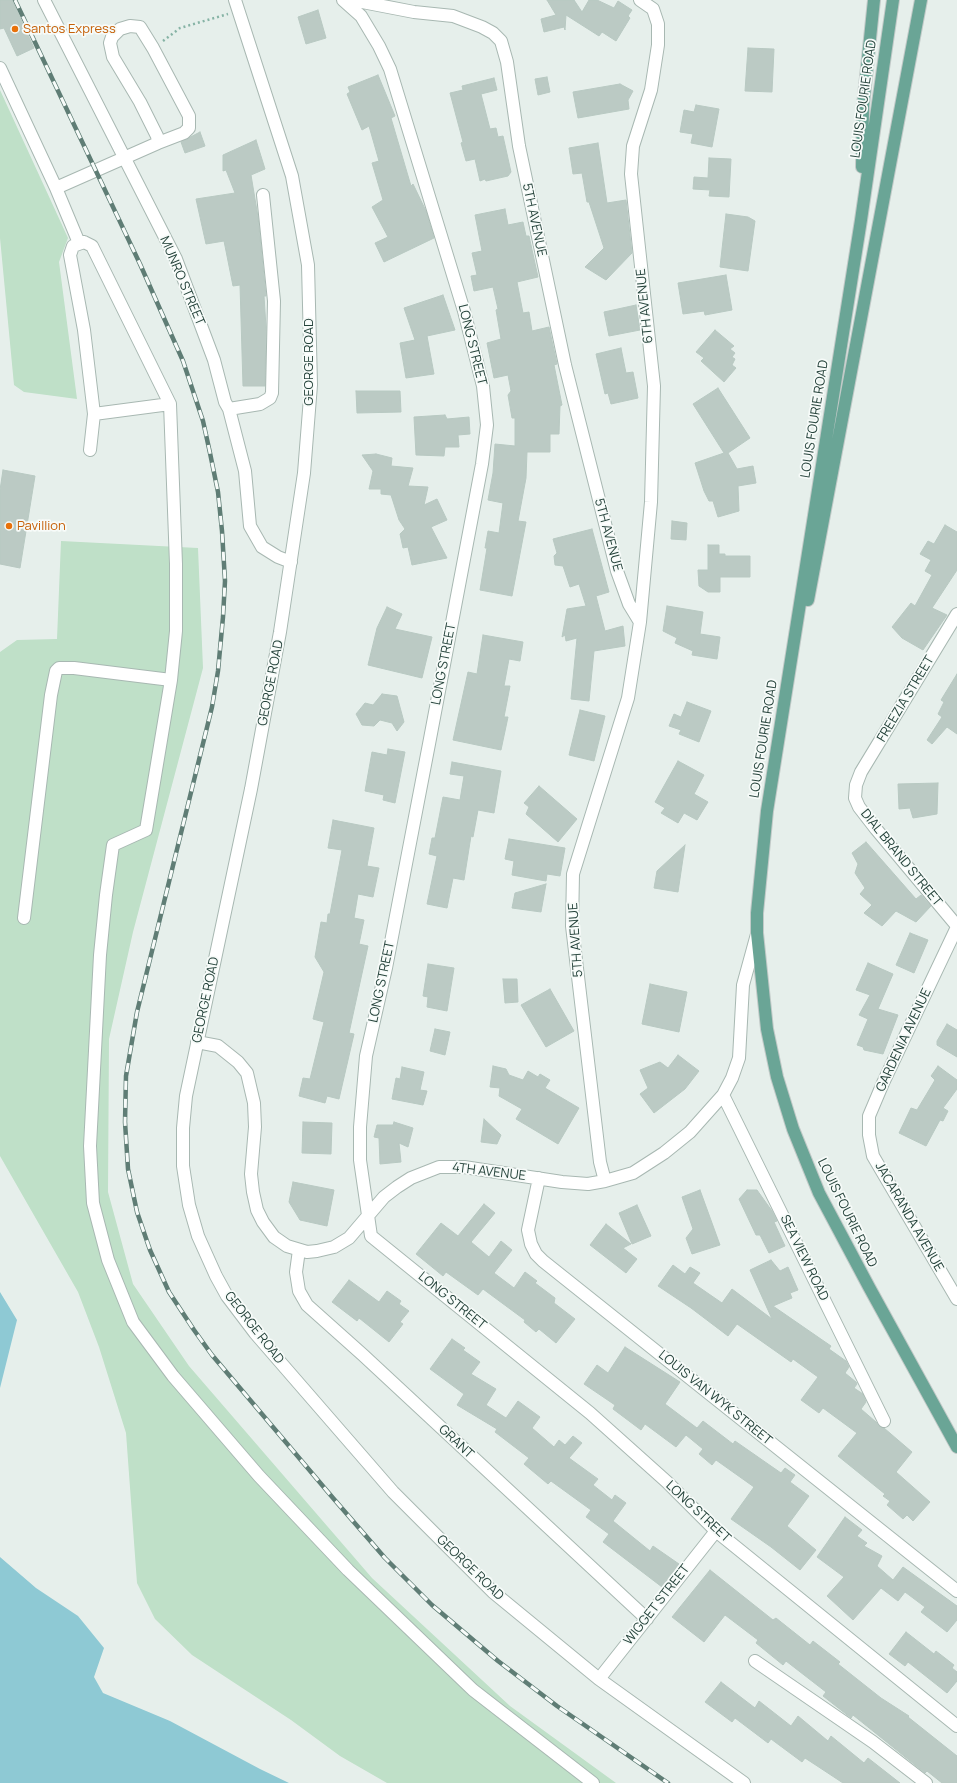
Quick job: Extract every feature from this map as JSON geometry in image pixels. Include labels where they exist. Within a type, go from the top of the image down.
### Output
[{"type":"main road","points":[[861,220],[863,106],[874,0]]},
{"type":"main road","name":"LOUIS FOURIE ROAD","points":[[893,0],[861,220],[766,811],[757,913],[757,933],[767,1029],[777,1077],[793,1129],[819,1193],[957,1447]]},
{"type":"main road","points":[[766,811],[816,559],[908,59],[921,0]]},
{"type":"street","name":"MUNRO STREET","points":[[44,0],[176,259],[214,360],[225,402],[229,409],[245,471],[250,526],[262,547],[278,557],[291,562]]},
{"type":"street","name":"GEORGE ROAD","points":[[235,0],[292,176],[308,265],[312,385],[304,474],[280,632],[251,789],[186,1096],[183,1128],[183,1166],[189,1205],[198,1236],[216,1276],[227,1296],[255,1333],[393,1492],[493,1592],[599,1680],[730,1779],[744,1783]]},
{"type":"street","name":"LONG STREET","points":[[343,0],[361,16],[379,46],[390,69],[464,311],[483,386],[486,425],[482,464],[429,744],[410,833],[386,968],[366,1056],[360,1127],[360,1160],[371,1236],[590,1413],[667,1482],[716,1531],[957,1726]]},
{"type":"street","name":"5TH AVENUE","points":[[352,0],[414,12],[453,16],[482,27],[493,33],[501,41],[507,62],[519,146],[565,365],[618,571],[629,604],[640,622],[628,698],[573,874],[572,926],[600,1162],[605,1181]]},
{"type":"street","name":"6TH AVENUE","points":[[640,0],[653,10],[658,24],[658,45],[651,90],[633,146],[631,174],[654,386],[651,502],[640,622]]},
{"type":"street","points":[[56,188],[184,133],[189,128],[189,116],[153,48],[140,27],[130,26],[120,29],[112,37],[110,43],[113,57],[140,102],[157,136],[158,143]]},
{"type":"street","points":[[0,68],[56,188],[79,243]]},
{"type":"street","points":[[229,409],[260,404],[270,398],[272,392],[274,301],[263,196]]},
{"type":"street","points":[[90,450],[94,414],[84,330],[70,255],[73,246],[84,242],[92,246],[170,404],[176,564],[176,631],[171,680],[146,830],[113,845],[100,955],[90,1146],[93,1202],[108,1260],[133,1322],[173,1376],[259,1476],[348,1570],[473,1690],[593,1783]]},
{"type":"street","points":[[94,414],[170,404]]},
{"type":"street","name":"FREEZIA STREET","points":[[856,785],[861,772],[957,614]]},
{"type":"street","points":[[24,918],[51,695],[56,671],[59,668],[74,668],[171,680]]},
{"type":"street","name":"DIAL BRAND STREET","points":[[856,785],[855,798],[859,807],[957,926]]},
{"type":"street","name":"GARDENIA AVENUE","points":[[873,1156],[869,1135],[869,1116],[882,1083],[957,926]]},
{"type":"street","name":"4TH AVENUE","points":[[197,1042],[218,1046],[238,1062],[247,1073],[254,1103],[255,1126],[251,1174],[252,1192],[257,1210],[263,1222],[274,1237],[287,1246],[298,1250],[307,1252],[334,1247],[349,1238],[384,1197],[397,1187],[411,1178],[439,1168],[464,1166],[578,1184],[605,1181],[634,1173],[664,1153],[690,1132],[723,1095],[732,1078],[739,1058],[744,985],[757,933]]},
{"type":"street","name":"SEA VIEW ROAD","points":[[723,1095],[884,1421]]},
{"type":"street","name":"JACARANDA AVENUE","points":[[873,1156],[957,1299]]},
{"type":"street","name":"LOUIS VAN WYK STREET","points":[[539,1178],[528,1230],[531,1244],[536,1254],[542,1261],[957,1591]]},
{"type":"street","name":"GRANT","points":[[298,1250],[296,1272],[299,1292],[307,1305],[363,1355],[647,1619]]},
{"type":"street","name":"WIGGET STREET","points":[[599,1680],[716,1531]]},
{"type":"street","points":[[755,1661],[873,1742],[926,1783]]},
{"type":"path","points":[[153,48],[180,28],[226,14]]},
{"type":"green space","points":[[0,90],[68,238],[59,262],[77,399],[24,392],[14,385],[0,238]]},
{"type":"green space","points":[[61,541],[198,548],[203,668],[133,932],[109,1039],[108,1192],[133,1284],[189,1366],[372,1578],[510,1706],[616,1783],[387,1783],[340,1756],[291,1720],[192,1655],[155,1619],[137,1583],[126,1433],[99,1347],[78,1292],[0,1156],[0,652],[17,640],[57,639]]},
{"type":"water","points":[[0,1292],[17,1320],[0,1388]]},
{"type":"water","points":[[0,1557],[36,1588],[78,1616],[104,1648],[94,1677],[103,1693],[170,1721],[289,1783],[0,1783]]},
{"type":"building","name":"Santos Express","points":[[0,0],[12,0],[34,48],[17,56],[4,28],[0,29]]},
{"type":"building","points":[[547,0],[574,0],[582,12],[589,0],[597,0],[614,8],[618,1],[632,10],[628,16],[630,18],[616,41],[602,32],[599,36],[566,15],[565,30],[564,27],[544,32],[541,19],[556,15]]},
{"type":"building","points":[[318,10],[326,38],[306,44],[298,17]]},
{"type":"building","points":[[748,48],[774,49],[772,92],[745,91]]},
{"type":"building","points":[[378,75],[395,116],[391,118],[411,186],[413,184],[426,211],[434,238],[384,262],[375,243],[388,237],[372,207],[383,200],[372,163],[379,161],[369,126],[362,130],[347,94],[350,92],[348,87]]},
{"type":"building","points":[[547,77],[550,92],[538,95],[535,79]]},
{"type":"building","points":[[494,78],[497,90],[481,94],[490,129],[496,128],[498,137],[503,136],[511,172],[508,176],[480,181],[475,159],[466,161],[461,143],[463,142],[450,93],[463,90],[462,86]]},
{"type":"building","points":[[620,84],[633,91],[628,100],[629,109],[578,118],[573,92]]},
{"type":"building","points":[[696,105],[719,109],[712,147],[691,143],[693,134],[680,132],[684,110],[694,112]]},
{"type":"building","points":[[200,132],[205,146],[185,153],[181,142]]},
{"type":"building","points":[[256,140],[265,169],[251,175],[258,217],[266,296],[264,296],[266,327],[265,386],[243,386],[240,285],[233,286],[224,241],[206,244],[196,199],[235,193],[226,170],[223,171],[223,155]]},
{"type":"building","points":[[598,143],[607,203],[626,200],[632,253],[606,280],[585,267],[604,248],[589,202],[587,202],[582,173],[573,174],[569,148]]},
{"type":"building","points":[[709,158],[731,159],[729,197],[709,196],[710,190],[693,189],[694,177],[708,178]]},
{"type":"building","points":[[505,209],[508,225],[523,222],[526,236],[529,236],[538,277],[517,282],[523,313],[529,312],[532,331],[549,327],[557,364],[554,365],[562,405],[560,406],[559,434],[550,434],[550,452],[527,452],[526,478],[518,521],[526,522],[512,596],[480,590],[487,548],[485,548],[488,531],[499,533],[503,503],[488,500],[493,473],[495,444],[515,446],[515,418],[512,418],[508,395],[511,391],[508,375],[494,378],[487,343],[501,339],[496,310],[498,309],[493,287],[474,291],[471,276],[477,275],[472,253],[482,251],[475,215]]},
{"type":"building","points":[[726,214],[748,217],[755,221],[748,271],[720,267]]},
{"type":"building","points":[[726,275],[732,310],[705,315],[704,311],[683,314],[678,283]]},
{"type":"building","points":[[443,295],[455,330],[427,336],[434,374],[406,378],[400,343],[415,340],[404,308]]},
{"type":"building","points":[[636,305],[640,330],[609,336],[604,312]]},
{"type":"building","points":[[715,330],[734,346],[730,349],[735,353],[732,357],[735,359],[732,365],[736,368],[724,382],[701,361],[704,358],[696,352]]},
{"type":"building","points":[[621,348],[626,373],[633,372],[638,398],[611,404],[608,393],[605,394],[596,354]]},
{"type":"building","points":[[718,388],[750,438],[728,453],[737,469],[753,466],[756,483],[738,486],[739,511],[718,517],[713,501],[709,501],[704,491],[695,463],[724,453],[693,404]]},
{"type":"building","points":[[356,391],[400,391],[401,412],[357,413]]},
{"type":"building","points":[[445,415],[447,419],[469,417],[470,434],[458,435],[459,447],[445,447],[444,456],[416,455],[414,417]]},
{"type":"building","points":[[376,454],[392,458],[391,466],[413,468],[408,486],[428,487],[424,505],[437,499],[447,520],[431,527],[447,558],[412,565],[408,547],[403,548],[400,534],[405,529],[399,520],[391,495],[381,494],[381,489],[369,489],[373,471],[362,455]]},
{"type":"building","points":[[3,470],[35,476],[20,568],[0,564],[0,490]]},
{"type":"building","points":[[672,521],[687,523],[686,540],[671,539]]},
{"type":"building","points":[[945,525],[957,532],[957,570],[932,608],[947,615],[923,650],[902,638],[892,627],[911,603],[915,606],[932,575],[925,571],[931,560],[920,554],[928,541],[934,544]]},
{"type":"building","points":[[592,529],[609,592],[596,596],[605,631],[623,626],[625,646],[594,651],[589,701],[571,699],[577,638],[566,641],[565,635],[562,637],[567,609],[586,606],[579,584],[570,587],[563,566],[555,565],[554,556],[557,553],[553,539]]},
{"type":"building","points":[[708,545],[719,545],[719,554],[725,554],[725,556],[750,556],[750,577],[720,577],[720,592],[708,592],[699,586],[698,570],[708,570]]},
{"type":"building","points":[[667,606],[703,612],[700,634],[720,637],[717,659],[692,655],[693,651],[675,643],[677,638],[663,631]]},
{"type":"building","points":[[387,607],[402,614],[395,629],[432,637],[422,678],[368,665],[377,628]]},
{"type":"building","points":[[483,635],[523,642],[520,661],[509,659],[504,686],[510,686],[504,717],[508,717],[501,750],[453,740],[468,672],[477,674]]},
{"type":"building","points":[[957,674],[957,734],[947,727],[932,744],[927,740],[942,717],[938,714],[944,702],[941,700]]},
{"type":"building","points":[[382,694],[397,696],[404,722],[397,731],[392,723],[380,720],[374,726],[362,725],[356,714],[365,703],[373,705]]},
{"type":"building","points":[[687,702],[711,711],[699,742],[679,734],[681,730],[669,726],[674,714],[681,717]]},
{"type":"building","points":[[580,710],[605,716],[594,761],[569,755]]},
{"type":"building","points":[[388,749],[405,752],[395,803],[383,800],[384,795],[365,791],[372,752],[387,755]]},
{"type":"building","points":[[678,761],[704,775],[694,794],[708,802],[697,820],[684,813],[678,823],[661,813],[665,808],[655,802]]},
{"type":"building","points":[[452,762],[501,771],[494,813],[478,810],[473,837],[471,836],[464,880],[453,878],[447,908],[427,904],[437,856],[429,854],[432,838],[435,838],[443,797],[460,800],[464,776],[450,774]]},
{"type":"building","points":[[938,783],[937,814],[913,818],[910,808],[899,809],[898,784]]},
{"type":"building","points":[[539,786],[577,819],[558,842],[526,814],[529,807],[524,803]]},
{"type":"building","points":[[333,820],[374,828],[367,866],[379,868],[373,897],[358,894],[354,918],[364,920],[359,944],[368,946],[349,1033],[354,1034],[339,1099],[327,1096],[325,1103],[299,1096],[303,1078],[310,1079],[324,1022],[313,1019],[324,972],[315,957],[321,922],[327,923],[328,914],[330,914],[342,850],[328,848]]},
{"type":"building","points":[[509,839],[565,848],[560,876],[547,874],[546,881],[512,875],[514,861],[505,859]]},
{"type":"building","points":[[866,842],[916,899],[921,895],[931,906],[916,922],[896,911],[882,926],[864,913],[872,905],[860,894],[865,888],[855,873],[858,864],[852,853]]},
{"type":"building","points":[[685,845],[678,892],[654,888],[657,871]]},
{"type":"building","points":[[546,884],[541,912],[512,908],[515,893]]},
{"type":"building","points":[[910,933],[928,940],[914,973],[896,965]]},
{"type":"building","points":[[868,963],[893,974],[878,1009],[898,1015],[883,1054],[864,1050],[863,1047],[857,1045],[868,1019],[859,1015],[870,995],[856,990]]},
{"type":"building","points":[[428,964],[454,968],[447,1011],[427,1007],[428,997],[423,996]]},
{"type":"building","points":[[503,979],[517,979],[518,1002],[505,1003]]},
{"type":"building","points":[[650,984],[687,992],[679,1032],[642,1024]]},
{"type":"building","points":[[550,989],[574,1031],[546,1047],[521,1005]]},
{"type":"building","points":[[947,1024],[957,1030],[957,1057],[937,1045],[937,1041]]},
{"type":"building","points":[[435,1029],[450,1032],[445,1055],[430,1051]]},
{"type":"building","points":[[678,1055],[699,1071],[685,1089],[654,1113],[640,1094],[648,1088],[640,1070],[660,1062],[668,1068]]},
{"type":"building","points":[[493,1066],[506,1069],[509,1075],[523,1080],[528,1071],[538,1077],[540,1074],[550,1080],[545,1088],[579,1108],[558,1144],[516,1119],[522,1109],[499,1096],[500,1088],[490,1087]]},
{"type":"building","points":[[938,1066],[957,1080],[957,1089],[943,1108],[948,1111],[943,1121],[940,1120],[926,1146],[899,1133],[911,1108],[917,1110],[935,1080],[931,1076]]},
{"type":"building","points":[[402,1067],[424,1072],[420,1090],[427,1091],[423,1105],[392,1099],[396,1078],[400,1079]]},
{"type":"building","points":[[484,1119],[501,1135],[497,1144],[481,1142]]},
{"type":"building","points":[[303,1122],[332,1123],[331,1154],[302,1153]]},
{"type":"building","points":[[394,1122],[413,1128],[408,1147],[399,1143],[401,1162],[380,1164],[379,1138],[374,1137],[377,1125],[393,1125]]},
{"type":"building","points":[[293,1182],[334,1190],[327,1226],[300,1220],[289,1202]]},
{"type":"building","points":[[700,1190],[720,1245],[692,1254],[686,1238],[693,1229],[682,1197]]},
{"type":"building","points":[[747,1190],[757,1190],[772,1211],[777,1221],[774,1222],[785,1246],[769,1253],[760,1235],[756,1235],[739,1199]]},
{"type":"building","points":[[484,1204],[495,1213],[471,1242],[489,1257],[501,1241],[512,1250],[494,1273],[514,1288],[525,1272],[537,1281],[535,1283],[555,1298],[554,1303],[575,1319],[556,1343],[539,1329],[536,1332],[524,1322],[525,1320],[483,1289],[478,1295],[446,1272],[443,1276],[416,1254],[441,1223],[458,1236]]},
{"type":"building","points":[[637,1205],[651,1236],[632,1244],[619,1213]]},
{"type":"building","points":[[606,1224],[631,1244],[623,1248],[637,1259],[626,1273],[590,1245]]},
{"type":"building","points":[[771,1260],[780,1271],[788,1267],[798,1290],[790,1293],[792,1298],[773,1306],[831,1346],[829,1349],[846,1361],[849,1367],[845,1373],[856,1382],[857,1384],[854,1388],[863,1394],[866,1402],[861,1409],[880,1427],[884,1428],[912,1452],[896,1472],[930,1502],[913,1521],[907,1515],[903,1519],[887,1505],[890,1501],[883,1496],[885,1494],[838,1456],[857,1433],[823,1408],[819,1413],[801,1400],[818,1377],[793,1359],[791,1362],[737,1324],[728,1336],[691,1308],[658,1286],[673,1265],[685,1274],[690,1267],[700,1273],[693,1283],[722,1303],[732,1289],[772,1319],[750,1270]]},
{"type":"building","points":[[349,1280],[379,1302],[387,1291],[401,1301],[399,1304],[409,1311],[400,1322],[403,1324],[389,1342],[359,1318],[357,1321],[332,1302]]},
{"type":"building","points":[[452,1339],[465,1348],[463,1350],[480,1362],[471,1374],[496,1389],[486,1405],[506,1418],[518,1401],[540,1417],[532,1428],[554,1447],[559,1440],[565,1445],[573,1436],[582,1443],[569,1458],[598,1479],[593,1485],[612,1500],[615,1495],[626,1503],[613,1521],[650,1551],[653,1546],[679,1564],[662,1587],[603,1542],[609,1534],[586,1517],[591,1510],[551,1481],[548,1484],[524,1464],[529,1458],[495,1432],[497,1429],[457,1405],[464,1394],[430,1369]]},
{"type":"building","points":[[625,1347],[680,1382],[665,1404],[697,1428],[703,1421],[733,1444],[735,1441],[781,1473],[785,1468],[795,1475],[790,1482],[809,1496],[787,1526],[816,1550],[800,1570],[771,1547],[731,1519],[754,1487],[716,1460],[712,1465],[699,1454],[703,1449],[686,1435],[676,1447],[645,1424],[641,1430],[613,1409],[615,1405],[584,1384],[597,1365],[608,1373]]},
{"type":"building","points":[[845,1517],[862,1530],[857,1536],[867,1543],[864,1546],[882,1556],[877,1566],[893,1580],[903,1567],[957,1606],[957,1620],[947,1632],[921,1612],[925,1607],[905,1592],[898,1601],[881,1588],[853,1620],[827,1596],[844,1577],[817,1557]]},
{"type":"building","points":[[710,1570],[773,1620],[776,1618],[810,1645],[813,1641],[840,1662],[838,1664],[881,1698],[909,1716],[908,1717],[957,1756],[957,1783],[942,1783],[927,1771],[925,1773],[853,1715],[851,1718],[823,1696],[826,1692],[786,1661],[783,1665],[756,1643],[758,1640],[725,1615],[704,1642],[672,1617]]},
{"type":"building","points":[[906,1632],[934,1654],[936,1651],[954,1665],[952,1668],[957,1672],[957,1681],[947,1693],[908,1662],[905,1666],[889,1654]]},
{"type":"building","points":[[721,1682],[755,1708],[759,1701],[791,1726],[798,1716],[828,1741],[831,1736],[864,1763],[868,1758],[900,1783],[843,1783],[805,1758],[802,1762],[771,1739],[768,1743],[735,1718],[732,1722],[705,1702]]},
{"type":"railway","points":[[15,0],[140,264],[183,361],[203,421],[218,492],[225,581],[218,671],[212,707],[137,1012],[126,1076],[125,1122],[128,1169],[137,1212],[150,1250],[169,1292],[212,1355],[385,1558],[432,1605],[498,1661],[557,1706],[668,1783]]},
{"type":"place","name":"Santos Express","points":[[15,29]]},
{"type":"place","name":"Pavillion","points":[[9,526]]}]
